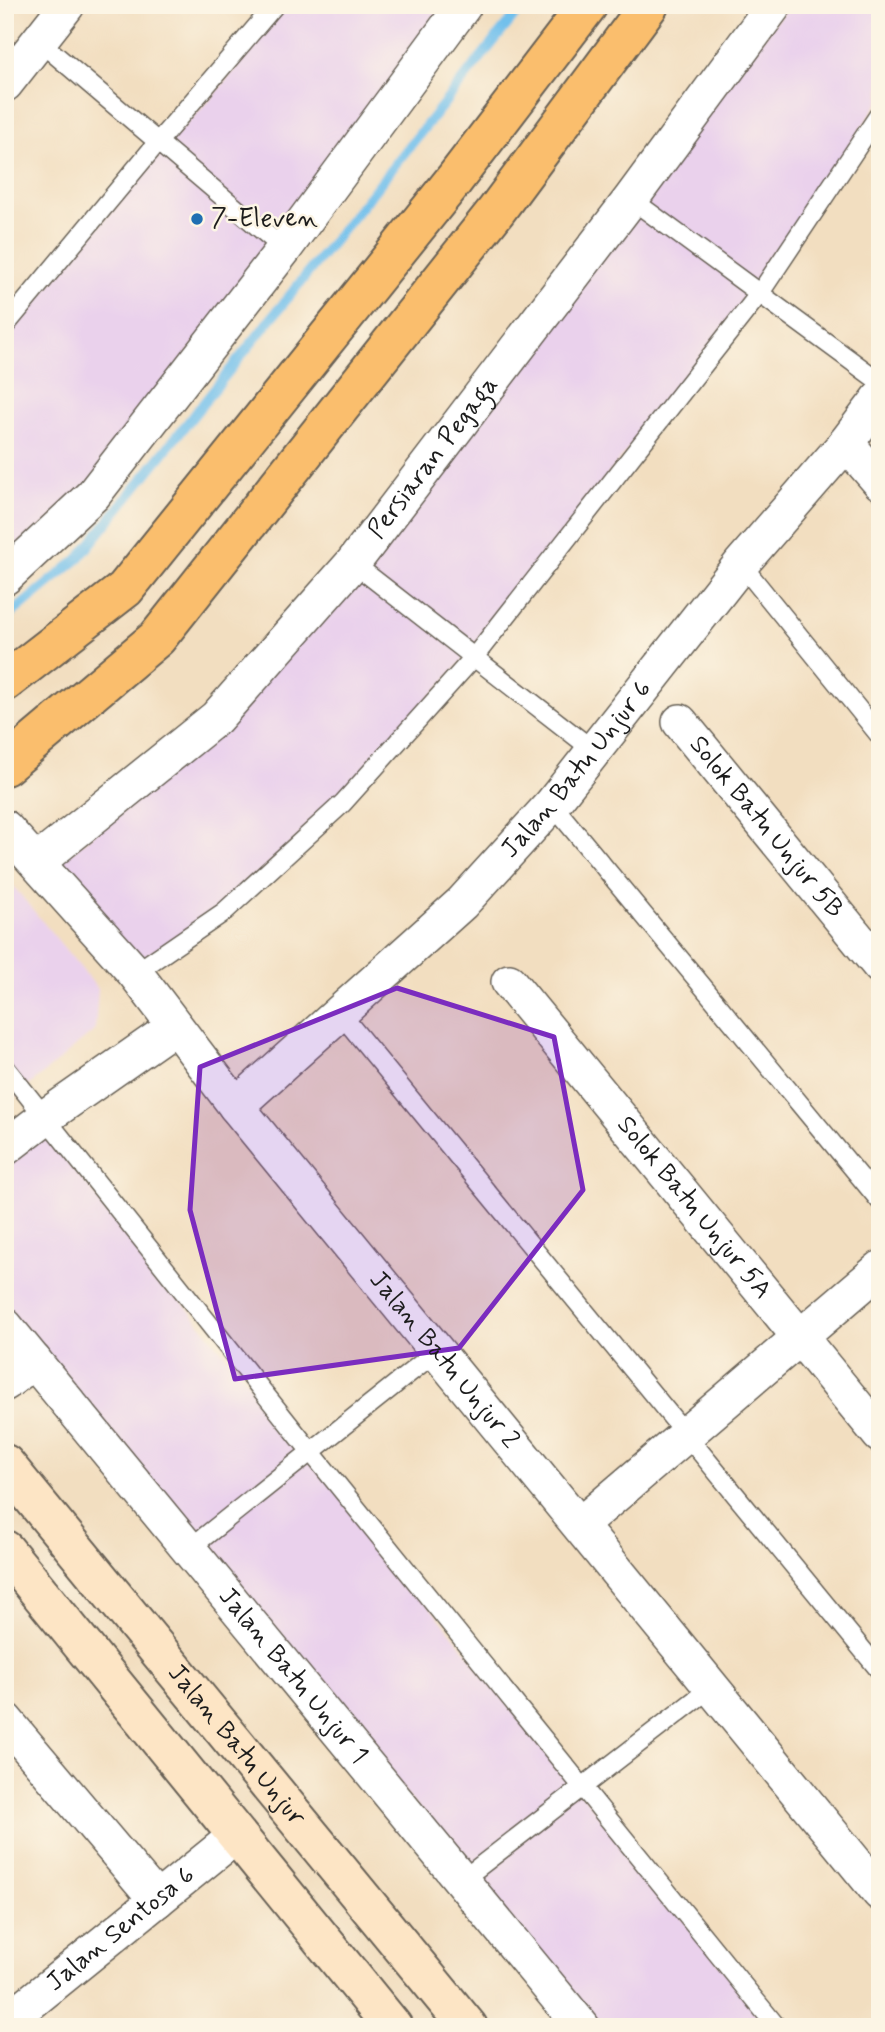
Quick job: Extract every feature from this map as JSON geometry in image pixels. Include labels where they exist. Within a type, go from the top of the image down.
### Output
[{"type":"main road","points":[[5,682],[125,589],[454,180],[588,5]]},
{"type":"main road","points":[[5,766],[157,638],[496,211],[649,5]]},
{"type":"main road","points":[[454,180],[496,211]]},
{"type":"main road","name":"Jalan Batu Unjur","points":[[5,1464],[468,2027]]},
{"type":"main road","points":[[5,1550],[393,2027]]},
{"type":"street","points":[[5,83],[67,5]]},
{"type":"street","points":[[5,577],[93,495],[284,249],[464,5]]},
{"type":"street","name":"Persiaran Pegaga","points":[[37,862],[216,718],[353,563],[631,199],[774,5]]},
{"type":"street","name":"Jalan Batu Unjur 6","points":[[236,1106],[462,903],[552,804],[741,564],[846,443],[880,398]]},
{"type":"street","points":[[846,443],[880,482]]},
{"type":"street","name":"Solok Batu Unjur 5B","points":[[680,722],[880,966]]},
{"type":"street","name":"Jalan Batu Unjur 2","points":[[5,828],[135,973],[236,1106],[880,1893]]},
{"type":"street","name":"Solok Batu Unjur 5A","points":[[509,982],[880,1435]]},
{"type":"street","points":[[5,1148],[174,1027]]},
{"type":"street","points":[[580,1525],[880,1269]]},
{"type":"street","name":"Jalan Batu Unjur 1","points":[[5,1326],[582,2027]]},
{"type":"street","points":[[5,1383],[34,1361]]},
{"type":"street","points":[[5,1720],[157,1900]]},
{"type":"street","name":"Jalan Sentosa 6","points":[[5,2023],[237,1835]]},
{"type":"lane","points":[[5,326],[275,5]]},
{"type":"lane","points":[[39,41],[284,249]]},
{"type":"lane","points":[[135,973],[224,912],[343,803],[475,656],[760,293],[880,113]]},
{"type":"lane","points":[[631,199],[880,382]]},
{"type":"lane","points":[[353,563],[593,750]]},
{"type":"lane","points":[[741,564],[880,736]]},
{"type":"lane","points":[[552,804],[880,1201]]},
{"type":"lane","points":[[340,1013],[880,1671]]},
{"type":"lane","points":[[5,1067],[311,1452],[777,2027]]},
{"type":"lane","points":[[189,1549],[437,1351]]},
{"type":"lane","points":[[462,1881],[713,1686]]},
{"type":"highlighted area","points":[[397,988],[554,1037],[583,1190],[459,1348],[235,1379],[190,1210],[200,1067]]},
{"type":"shaded area","points":[[286,5],[451,5],[79,496],[5,558],[5,339],[173,138],[213,97]]},
{"type":"shaded area","points":[[789,5],[880,5],[880,100],[757,285],[456,668],[330,808],[219,909],[138,961],[58,863],[227,726]]},
{"type":"shaded area","points":[[5,876],[98,989],[95,1030],[5,1106]]},
{"type":"shaded area","points":[[45,1133],[770,2027],[598,2027],[5,1308],[5,1163]]},
{"type":"waterway","points":[[5,619],[79,558],[523,5]]},
{"type":"place","name":"7-Eleven","points":[[197,219]]}]
